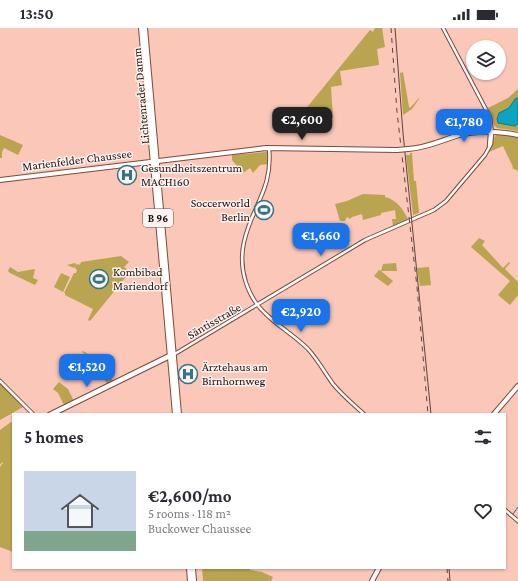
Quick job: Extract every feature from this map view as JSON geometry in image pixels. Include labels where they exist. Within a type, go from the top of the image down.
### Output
[{"type":"main road","name":"Lichtenrader Damm","points":[[140,28],[154,151]]},
{"type":"main road","name":"Lichtenrader Damm","points":[[144,28],[155,162]]},
{"type":"main road","name":"Marienfelder Chaussee","points":[[0,181],[269,149],[369,151],[377,149],[408,149],[431,145],[461,132],[484,130],[491,131]]},
{"type":"main road","points":[[491,131],[518,134]]},
{"type":"main road","name":"B 96","points":[[155,162],[172,355],[179,413]]},
{"type":"main road","name":"B 96","points":[[172,355],[175,413]]},
{"type":"main road","points":[[495,413],[518,386]]},
{"type":"main road","points":[[189,569],[190,581]]},
{"type":"main road","points":[[193,569],[194,581]]},
{"type":"main road","points":[[372,581],[378,569]]},
{"type":"street","points":[[443,28],[488,115],[491,131]]},
{"type":"street","name":"Säntisstraße","points":[[74,403],[172,355],[365,240],[434,210],[443,204],[483,157],[492,141],[491,131]]},
{"type":"street","points":[[269,149],[270,165],[267,181],[245,237],[242,262],[243,271],[249,290],[258,305],[269,317],[308,349],[334,385],[363,413]]},
{"type":"street","points":[[0,381],[32,413]]},
{"type":"street","points":[[51,413],[74,403]]},
{"type":"street","points":[[56,413],[74,403]]},
{"type":"street","points":[[506,511],[518,521]]},
{"type":"shaded area","points":[[375,28],[382,28],[385,47],[377,49],[379,65],[340,71],[342,85],[331,87],[333,118],[321,120],[300,116],[370,30],[373,32]]},
{"type":"shaded area","points":[[403,72],[409,107],[410,108],[419,99],[412,109],[403,115],[400,73]]},
{"type":"shaded area","points":[[518,89],[518,131],[497,128],[494,125],[488,108],[508,98]]},
{"type":"shaded area","points":[[497,134],[518,137],[518,171],[512,168],[513,167],[503,146],[489,152],[487,155]]},
{"type":"shaded area","points":[[0,135],[23,145],[18,155],[4,148],[2,158],[0,158]]},
{"type":"shaded area","points":[[267,152],[268,164],[260,165],[253,173],[250,168],[243,173],[232,160],[232,155]]},
{"type":"shaded area","points":[[410,153],[412,153],[414,181],[416,181],[419,213],[413,215],[406,155],[410,155]]},
{"type":"shaded area","points":[[363,194],[385,195],[385,197],[393,200],[399,205],[408,219],[393,226],[392,219],[396,219],[395,210],[381,213],[381,215],[363,220],[362,214],[350,219],[347,217],[345,221],[340,221],[335,204],[347,201]]},
{"type":"shaded area","points":[[479,238],[485,241],[482,245],[503,268],[509,262],[510,263],[505,269],[518,282],[518,295],[510,305],[498,295],[510,281],[471,247]]},
{"type":"shaded area","name":"Kombibad Mariendorf","points":[[121,256],[129,262],[124,267],[130,272],[90,321],[88,320],[93,309],[65,295],[64,293],[77,270],[75,268],[76,266],[74,268],[67,265],[75,263],[80,265],[81,262]]},
{"type":"shaded area","points":[[396,263],[397,271],[381,271],[383,264]]},
{"type":"shaded area","points":[[10,267],[18,272],[35,269],[33,278],[38,280],[35,285],[10,273],[8,271]]},
{"type":"shaded area","points":[[429,267],[431,285],[420,286],[417,268]]},
{"type":"shaded area","points":[[379,270],[393,281],[388,286],[374,276]]},
{"type":"shaded area","points":[[61,273],[70,277],[63,292],[54,287]]},
{"type":"shaded area","points":[[83,351],[107,366],[106,367],[113,381],[107,384],[95,361],[82,352]]},
{"type":"shaded area","points":[[59,382],[68,389],[74,401],[64,405],[58,393],[53,389]]},
{"type":"shaded area","points":[[0,383],[23,407],[0,420]]},
{"type":"shaded area","points":[[12,422],[12,552],[0,547],[0,467],[3,463],[2,462],[0,465],[0,430]]},
{"type":"shaded area","points":[[202,569],[250,569],[273,577],[271,581],[203,581]]},
{"type":"water","points":[[518,98],[518,124],[515,126],[498,123],[497,119],[499,113],[509,108],[515,99]]},
{"type":"waterway","points":[[513,514],[518,507]]},
{"type":"tram line","points":[[395,28],[403,133],[431,413]]},
{"type":"tram line","points":[[449,569],[450,581]]},
{"type":"railway","points":[[391,28],[397,112],[417,287],[428,413]]},
{"type":"railway","points":[[447,569],[448,581]]},
{"type":"place","name":"Gesundheitszentrum MACH160","points":[[127,175]]},
{"type":"place","name":"Soccerworld Berlin","points":[[264,210]]},
{"type":"place","name":"Kombibad Mariendorf","points":[[99,279]]},
{"type":"place","name":"Ärztehaus am Birnhornweg","points":[[188,374]]}]
